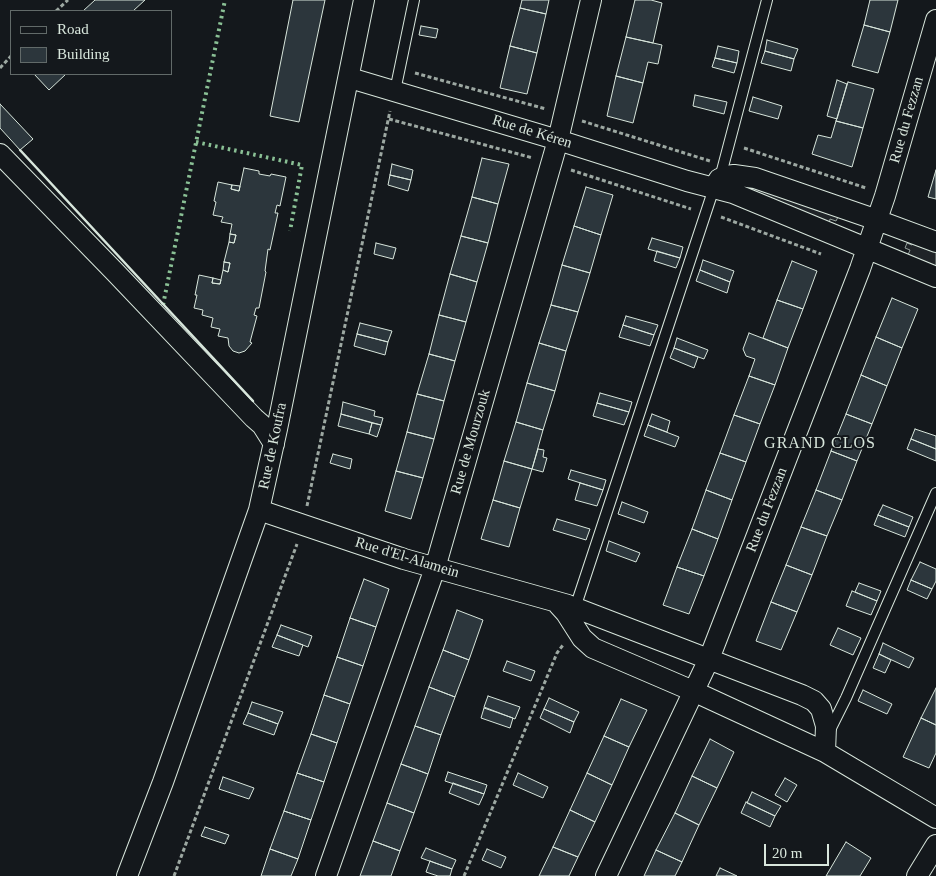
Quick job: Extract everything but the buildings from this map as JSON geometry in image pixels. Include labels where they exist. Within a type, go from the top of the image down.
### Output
[{"type":"street","name":"Rue de Koufra","points":[[128,876],[259,510],[350,78],[364,0]]},
{"type":"street","name":"Rue de Mourzouk","points":[[326,876],[435,568],[558,140],[591,0]]},
{"type":"street","name":"Rue du Fezzan","points":[[877,220],[936,20]]},
{"type":"street","name":"Rue de Kéren","points":[[350,78],[558,140],[717,184],[733,193],[936,277]]},
{"type":"street","points":[[0,154],[262,425],[274,444]]},
{"type":"street","name":"Rue de Kéren","points":[[717,184],[734,175],[755,178],[936,242]]},
{"type":"street","points":[[867,249],[877,220]]},
{"type":"street","name":"Rue du Fezzan","points":[[709,660],[867,249]]},
{"type":"street","name":"Rue d'El-Alamein","points":[[259,510],[404,559],[575,608],[802,695],[814,701],[821,709],[826,726],[826,745]]},
{"type":"street","points":[[556,602],[566,613],[582,638],[593,648],[826,745],[936,818]]},
{"type":"street","points":[[606,876],[709,660]]},
{"type":"street","points":[[917,876],[936,844]]},
{"type":"lane","points":[[395,91],[414,0]]},
{"type":"lane","points":[[575,608],[717,184],[767,0]]},
{"type":"lane","points":[[826,745],[936,493]]},
{"type":"path","points":[[57,10],[68,0]]},
{"type":"path","points":[[0,68],[10,57]]},
{"type":"path","name":"Rue de Kéren","points":[[399,69],[549,110]]},
{"type":"path","name":"Rue de Kéren","points":[[304,525],[389,119],[536,159]]},
{"type":"path","name":"Rue de Kéren","points":[[577,119],[712,162],[738,146],[885,196]]},
{"type":"path","name":"Rue de Kéren","points":[[565,169],[706,214],[718,216],[824,256]]},
{"type":"path","points":[[174,876],[304,525]]},
{"type":"path","points":[[464,876],[557,653],[576,630]]},
{"type":"shaded area","points":[[752,187],[838,217],[836,221],[830,219],[829,224],[751,191]]},
{"type":"shaded area","points":[[914,240],[936,248],[936,267],[908,255],[910,250],[905,248],[907,243],[912,245]]},
{"type":"hedge","points":[[163,305],[225,0]]},
{"type":"hedge","points":[[196,142],[302,165],[290,231]]},
{"type":"wall","points":[[20,150],[253,401]]},
{"type":"district","name":"GRAND CLOS","points":[[820,444]]}]
